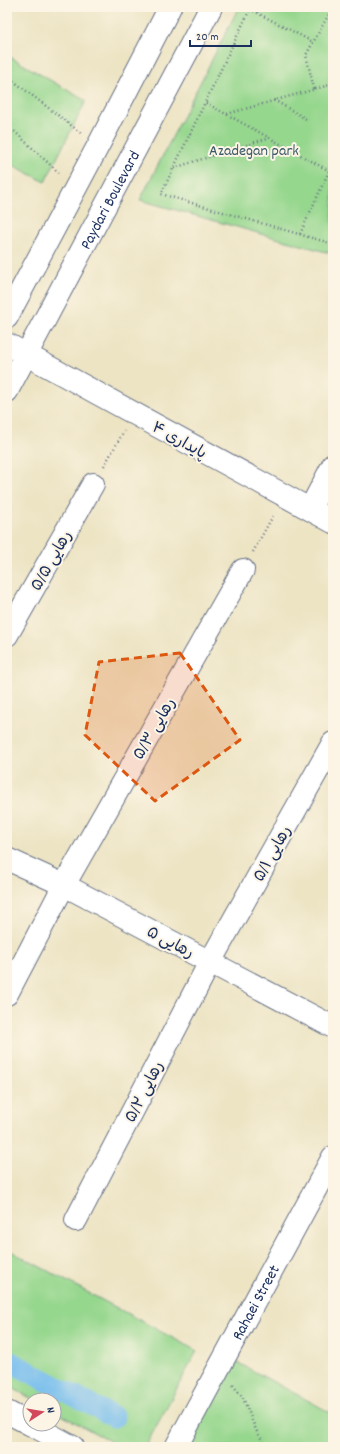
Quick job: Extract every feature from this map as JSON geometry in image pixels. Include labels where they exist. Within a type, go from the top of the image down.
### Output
[{"type":"street","points":[[7,317],[170,7]]},
{"type":"street","name":"Paydari Boulevard","points":[[7,391],[211,7]]},
{"type":"street","name":"پایداری ۴","points":[[7,344],[333,522]]},
{"type":"street","points":[[310,509],[333,465]]},
{"type":"street","name":"رهایی ۵/۵","points":[[7,635],[93,484]]},
{"type":"street","name":"رهایی ۵/۳","points":[[7,994],[64,885],[243,570]]},
{"type":"street","name":"رهایی ۵/۱","points":[[210,962],[333,743]]},
{"type":"street","name":"رهایی ۵","points":[[7,859],[64,885],[333,1027]]},
{"type":"street","name":"رهایی ۵/۲","points":[[76,1220],[210,962]]},
{"type":"street","name":"Rahaei Street","points":[[176,1447],[333,1158]]},
{"type":"street","points":[[7,1412],[22,1420]]},
{"type":"street","points":[[45,1432],[74,1447]]},
{"type":"path","points":[[314,89],[306,55],[333,7]]},
{"type":"path","points":[[313,42],[251,8],[161,194],[333,244]]},
{"type":"path","points":[[7,76],[98,146]]},
{"type":"path","points":[[227,114],[333,84]]},
{"type":"path","points":[[274,100],[306,119]]},
{"type":"path","points":[[206,103],[333,173]]},
{"type":"path","points":[[7,128],[14,131],[76,188]]},
{"type":"path","points":[[174,168],[268,137]]},
{"type":"path","points":[[300,234],[329,171]]},
{"type":"path","points":[[93,484],[134,414]]},
{"type":"path","points":[[243,570],[285,496]]},
{"type":"path","points":[[220,1367],[244,1398],[256,1430],[266,1447]]},
{"type":"path","points":[[330,1447],[333,1439]]},
{"type":"highlighted area","points":[[180,653],[240,740],[155,801],[85,735],[99,662]]},
{"type":"green space","name":"Azadegan park","points":[[239,7],[333,7],[333,254],[140,200]]},
{"type":"green space","points":[[7,55],[86,101],[45,182],[7,162]]},
{"type":"green space","points":[[7,1249],[197,1351],[145,1447],[121,1447],[62,1415],[62,1392],[22,1392],[22,1393],[7,1385]]},
{"type":"green space","points":[[231,1359],[333,1414],[333,1447],[188,1447]]},
{"type":"waterway","points":[[7,1360],[114,1417]]}]
